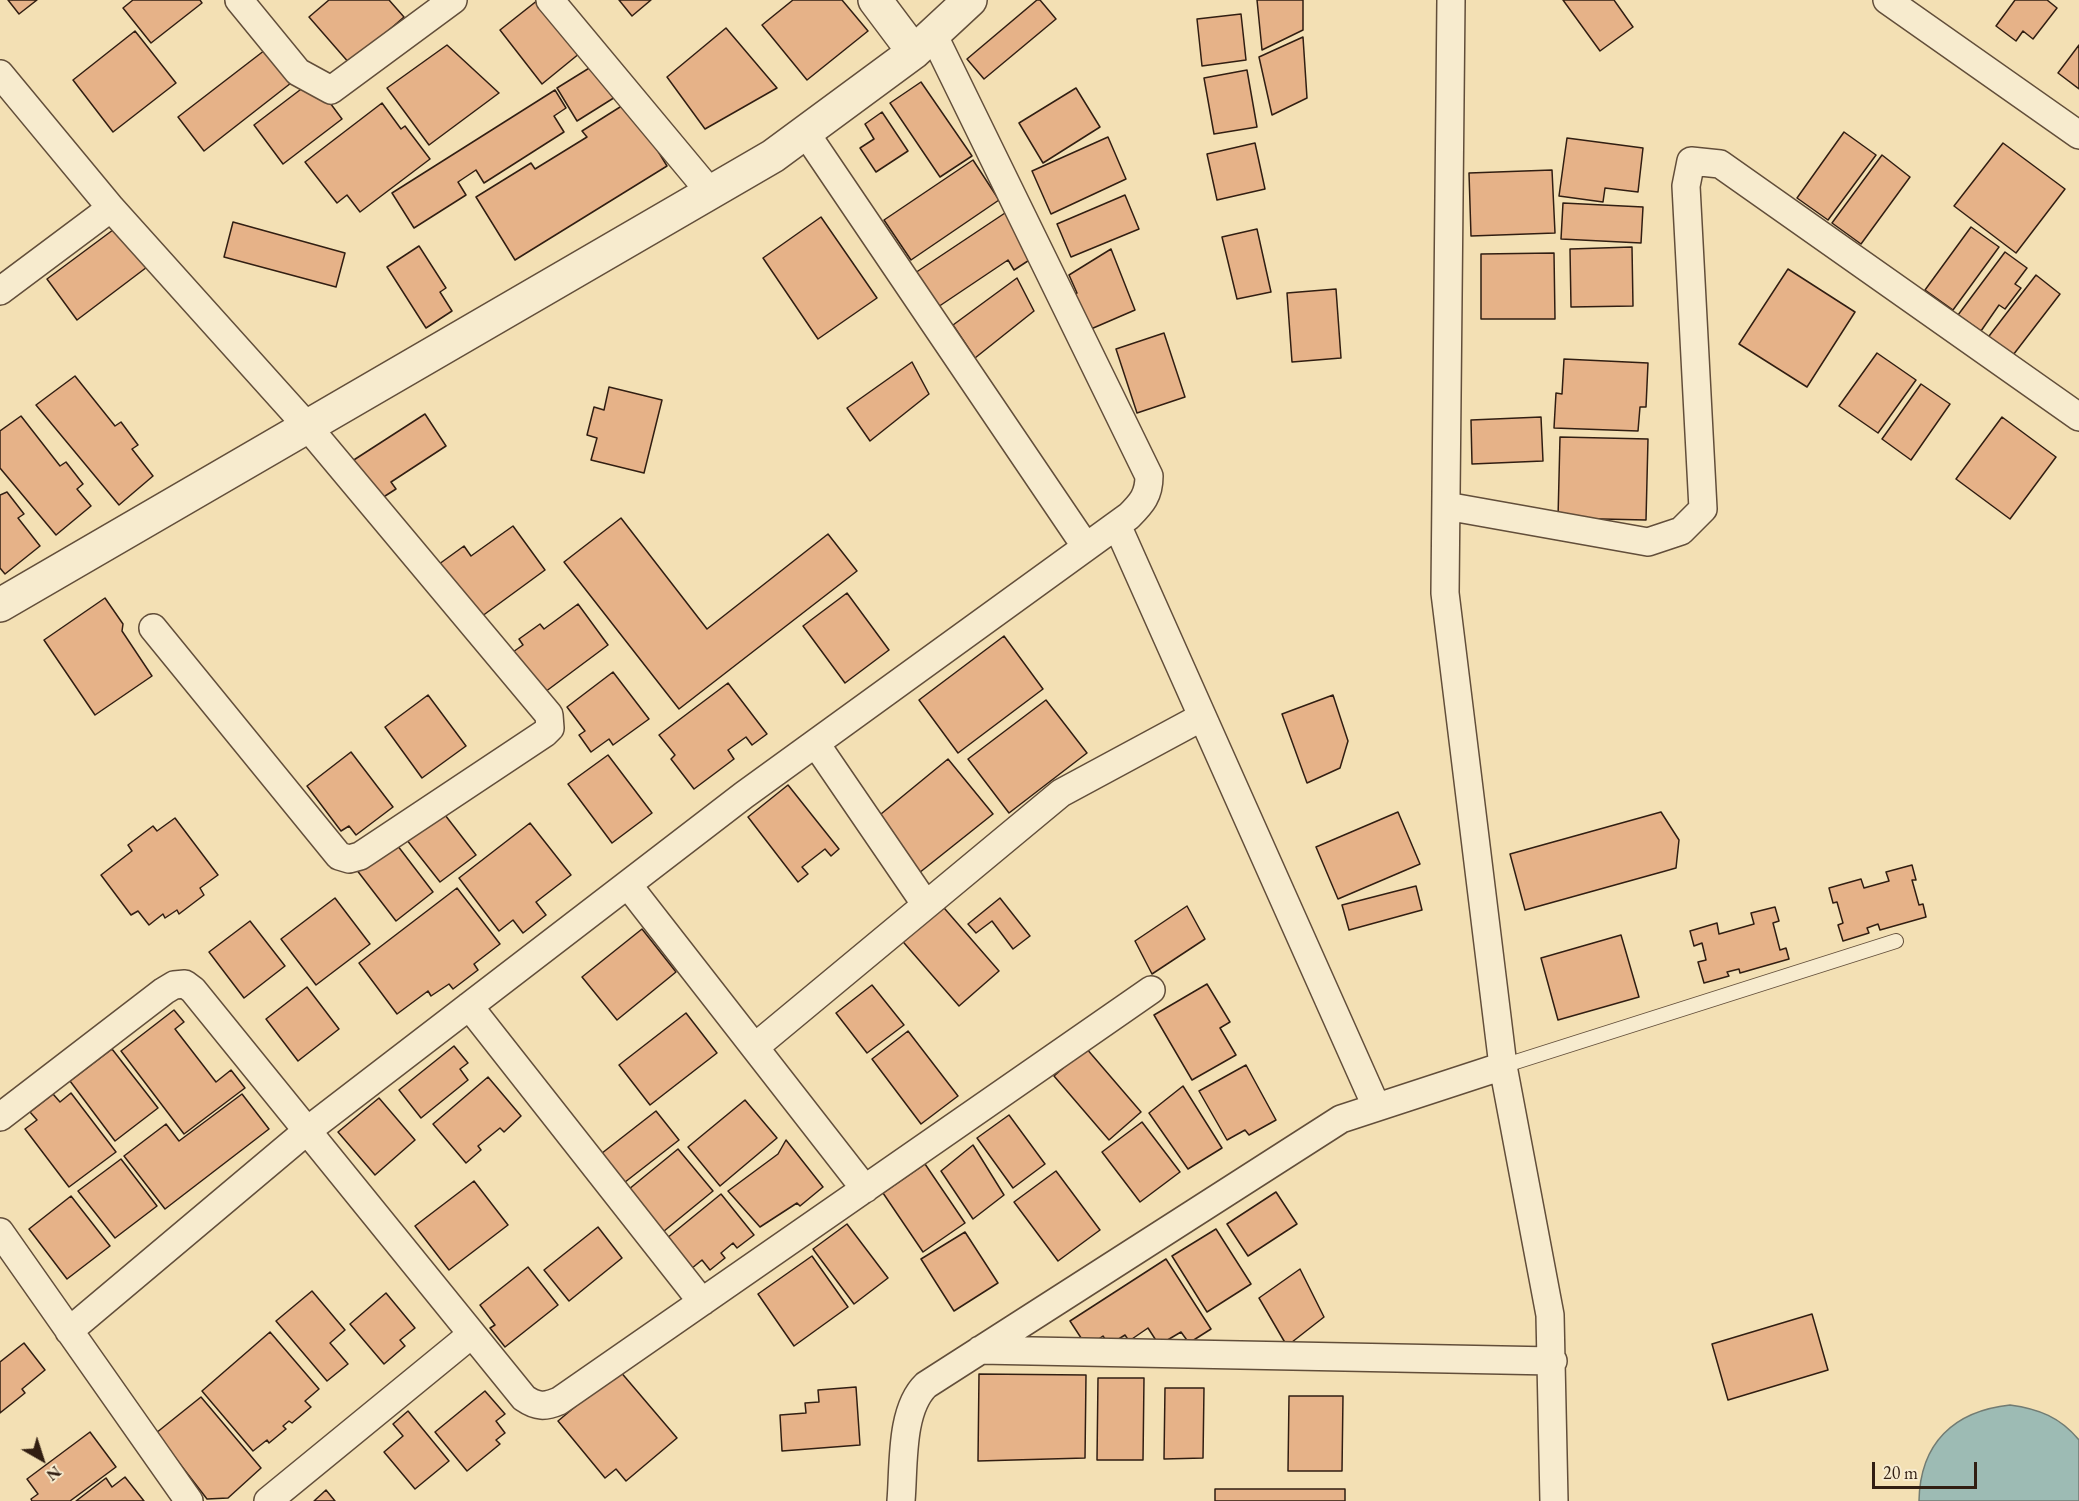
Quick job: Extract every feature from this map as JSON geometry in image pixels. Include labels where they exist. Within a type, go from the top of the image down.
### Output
[{"type":"street","points":[[239,0],[298,72],[331,90],[453,0]]},
{"type":"street","points":[[550,0],[710,192]]},
{"type":"street","points":[[69,1331],[308,1130],[816,744],[1117,525],[1141,504],[1149,491],[1149,476],[923,43],[875,0]]},
{"type":"street","points":[[0,605],[772,156],[923,43],[970,0]]},
{"type":"street","points":[[1451,0],[1447,613],[1503,1066],[1550,1315],[1553,1361],[1554,1501]]},
{"type":"street","points":[[1887,0],[2079,135]]},
{"type":"street","points":[[0,74],[111,208],[308,426],[549,715],[550,728],[360,856],[349,859],[339,856],[153,628]]},
{"type":"street","points":[[805,132],[1086,548]]},
{"type":"street","points":[[1446,506],[1648,542],[1681,531],[1703,508],[1686,186],[1691,161],[1720,164],[2079,417]]},
{"type":"street","points":[[0,291],[111,208]]},
{"type":"street","points":[[1117,525],[1376,1106]]},
{"type":"street","points":[[755,1047],[1061,793],[1202,717]]},
{"type":"street","points":[[816,744],[926,905]]},
{"type":"street","points":[[628,885],[865,1188]]},
{"type":"street","points":[[0,1117],[164,990],[174,985],[185,984],[193,990],[308,1130],[524,1398],[534,1405],[546,1407],[559,1401],[1151,990]]},
{"type":"street","points":[[469,1006],[702,1302]]},
{"type":"street","points":[[901,1501],[911,1403],[926,1384],[1324,1128],[1376,1106],[1503,1066]]},
{"type":"street","points":[[0,1233],[189,1501]]},
{"type":"street","points":[[268,1501],[472,1334]]},
{"type":"street","points":[[980,1350],[1553,1361]]},
{"type":"lane","points":[[1503,1066],[1896,941]]},
{"type":"water","points":[[2010,1405],[2048,1415],[2064,1425],[2079,1440],[2079,1501],[1919,1501],[1926,1462],[1933,1447],[1944,1434],[1972,1414]]},
{"type":"building","points":[[8,0],[37,0],[19,14]]},
{"type":"building","points":[[133,0],[200,0],[202,3],[151,43],[123,8]]},
{"type":"building","points":[[329,0],[389,0],[404,17],[350,64],[309,17]]},
{"type":"building","points":[[538,0],[580,53],[542,84],[500,30]]},
{"type":"building","points":[[619,0],[651,0],[632,16]]},
{"type":"building","points":[[793,0],[842,0],[868,31],[807,80],[762,25]]},
{"type":"building","points":[[1037,0],[1040,0],[1056,19],[984,79],[967,59]]},
{"type":"building","points":[[1257,0],[1303,0],[1303,30],[1262,50]]},
{"type":"building","points":[[1563,0],[1614,0],[1633,27],[1600,51]]},
{"type":"building","points":[[2015,0],[2047,0],[2057,8],[2033,39],[2023,31],[2016,41],[1996,26]]},
{"type":"building","points":[[1241,14],[1246,60],[1202,66],[1197,19]]},
{"type":"building","points":[[726,28],[777,88],[705,129],[667,77]]},
{"type":"building","points":[[135,31],[176,83],[113,132],[73,80]]},
{"type":"building","points":[[1303,37],[1307,98],[1272,115],[1259,57]]},
{"type":"building","points":[[447,45],[499,93],[429,145],[387,88]]},
{"type":"building","points":[[2079,45],[2079,89],[2058,73]]},
{"type":"building","points":[[265,50],[291,83],[204,151],[178,117]]},
{"type":"building","points":[[599,62],[620,94],[577,121],[557,88]]},
{"type":"building","points":[[1247,70],[1257,127],[1214,134],[1204,78]]},
{"type":"building","points":[[313,80],[342,119],[283,164],[254,125]]},
{"type":"building","points":[[921,82],[972,156],[940,177],[890,103]]},
{"type":"building","points":[[1076,88],[1100,127],[1043,163],[1019,123]]},
{"type":"building","points":[[555,90],[566,108],[554,116],[564,132],[484,183],[476,170],[458,182],[466,195],[414,228],[392,193]]},
{"type":"building","points":[[628,102],[667,166],[515,260],[476,197],[531,163],[535,169],[587,137],[582,131]]},
{"type":"building","points":[[382,103],[401,129],[405,126],[430,159],[360,212],[347,195],[337,203],[305,162]]},
{"type":"building","points":[[882,112],[908,151],[876,172],[860,148],[874,139],[865,124]]},
{"type":"building","points":[[1844,132],[1876,155],[1828,220],[1797,198]]},
{"type":"building","points":[[1108,137],[1126,179],[1051,214],[1032,171]]},
{"type":"building","points":[[1567,138],[1643,148],[1638,192],[1605,188],[1603,202],[1559,196]]},
{"type":"building","points":[[1255,143],[1265,189],[1217,200],[1207,154]]},
{"type":"building","points":[[2003,143],[2065,189],[2016,253],[1954,206]]},
{"type":"building","points":[[1882,155],[1910,177],[1861,244],[1832,223]]},
{"type":"building","points":[[973,160],[999,200],[911,260],[884,220]]},
{"type":"building","points":[[1552,170],[1555,233],[1471,236],[1469,173]]},
{"type":"building","points":[[1125,195],[1139,229],[1071,257],[1057,224]]},
{"type":"building","points":[[1563,203],[1643,207],[1641,243],[1561,239]]},
{"type":"building","points":[[1005,213],[1034,257],[1014,270],[1008,260],[932,311],[909,277]]},
{"type":"building","points":[[821,217],[877,298],[818,339],[763,258]]},
{"type":"building","points":[[233,222],[345,253],[336,287],[224,257]]},
{"type":"building","points":[[121,224],[151,264],[77,320],[47,279]]},
{"type":"building","points":[[1971,227],[1999,247],[1953,310],[1925,290]]},
{"type":"building","points":[[1257,229],[1271,292],[1237,299],[1222,237]]},
{"type":"building","points":[[419,246],[446,288],[440,292],[452,311],[426,328],[387,267]]},
{"type":"building","points":[[1632,247],[1633,306],[1571,307],[1570,249]]},
{"type":"building","points":[[1111,249],[1135,310],[1084,332],[1069,298],[1077,293],[1069,275]]},
{"type":"building","points":[[2005,252],[2027,268],[2015,284],[2021,288],[2005,309],[1999,305],[1981,331],[1958,315]]},
{"type":"building","points":[[1554,253],[1555,319],[1481,319],[1481,254]]},
{"type":"building","points":[[1788,269],[1855,312],[1807,387],[1739,344]]},
{"type":"building","points":[[2036,275],[2060,294],[2010,359],[1986,340]]},
{"type":"building","points":[[1017,278],[1034,311],[975,358],[953,325]]},
{"type":"building","points":[[1336,289],[1341,358],[1292,362],[1287,293]]},
{"type":"building","points":[[1164,333],[1185,397],[1137,413],[1116,349]]},
{"type":"building","points":[[1877,353],[1916,380],[1878,433],[1839,406]]},
{"type":"building","points":[[1564,359],[1648,363],[1646,407],[1640,407],[1638,431],[1554,428],[1556,393],[1562,394]]},
{"type":"building","points":[[912,362],[929,394],[870,441],[847,408]]},
{"type":"building","points":[[75,376],[115,426],[121,422],[138,445],[132,449],[153,476],[119,505],[36,405]]},
{"type":"building","points":[[1921,384],[1950,404],[1911,460],[1882,439]]},
{"type":"building","points":[[609,387],[662,400],[644,473],[591,460],[597,438],[587,435],[594,407],[604,410]]},
{"type":"building","points":[[425,414],[446,446],[391,482],[396,489],[371,505],[346,465]]},
{"type":"building","points":[[21,416],[60,466],[66,462],[83,484],[77,489],[91,506],[56,535],[0,468],[0,431]]},
{"type":"building","points":[[1541,417],[1543,461],[1472,464],[1471,420]]},
{"type":"building","points":[[2002,417],[2056,457],[2010,519],[1956,479]]},
{"type":"building","points":[[1560,437],[1648,439],[1646,520],[1558,518]]},
{"type":"building","points":[[7,492],[24,514],[18,518],[40,546],[5,574],[0,568],[0,495]]},
{"type":"building","points":[[621,518],[707,629],[828,534],[857,571],[679,709],[564,562]]},
{"type":"building","points":[[513,526],[545,570],[474,622],[435,567],[464,546],[471,556]]},
{"type":"building","points":[[847,593],[889,650],[845,683],[803,626]]},
{"type":"building","points":[[105,598],[123,624],[122,631],[152,676],[95,715],[44,640]]},
{"type":"building","points":[[578,604],[608,645],[541,695],[510,654],[523,645],[519,639],[540,624],[544,629]]},
{"type":"building","points":[[1004,636],[1043,689],[958,753],[919,700]]},
{"type":"building","points":[[613,672],[649,719],[613,745],[609,739],[591,752],[579,735],[585,731],[567,707]]},
{"type":"building","points":[[728,683],[767,734],[752,745],[746,737],[728,750],[734,759],[694,789],[671,759],[675,755],[659,735]]},
{"type":"building","points":[[428,695],[466,746],[422,778],[385,727]]},
{"type":"building","points":[[1333,695],[1348,741],[1340,768],[1307,783],[1282,714]]},
{"type":"building","points":[[1046,700],[1087,753],[1009,813],[968,759]]},
{"type":"building","points":[[351,752],[393,807],[356,835],[349,826],[341,831],[307,786]]},
{"type":"building","points":[[608,755],[652,813],[612,843],[568,784]]},
{"type":"building","points":[[948,759],[993,814],[914,877],[870,823]]},
{"type":"building","points":[[788,785],[839,849],[831,856],[825,849],[802,867],[808,874],[798,882],[748,817]]},
{"type":"building","points":[[435,802],[476,855],[440,882],[399,830]]},
{"type":"building","points":[[1398,812],[1420,864],[1338,899],[1316,847]]},
{"type":"building","points":[[1661,812],[1679,840],[1676,868],[1525,910],[1510,854]]},
{"type":"building","points":[[175,818],[218,875],[200,888],[204,895],[179,914],[177,910],[165,918],[163,914],[149,925],[138,911],[131,915],[101,875],[132,851],[128,845],[153,826],[157,831]]},
{"type":"building","points":[[530,823],[571,875],[536,902],[546,915],[523,933],[513,920],[499,931],[459,878]]},
{"type":"building","points":[[394,841],[433,892],[396,921],[356,869]]},
{"type":"building","points":[[1912,865],[1916,880],[1912,880],[1919,905],[1923,904],[1926,917],[1880,930],[1878,924],[1867,928],[1869,933],[1843,941],[1838,925],[1843,923],[1837,902],[1833,903],[1829,888],[1861,879],[1864,888],[1889,881],[1886,872]]},
{"type":"building","points":[[1416,886],[1422,910],[1349,930],[1342,905]]},
{"type":"building","points":[[457,888],[500,944],[474,964],[478,970],[453,989],[449,984],[431,996],[428,991],[397,1014],[359,963]]},
{"type":"building","points":[[335,898],[370,944],[316,985],[281,939]]},
{"type":"building","points":[[1000,898],[1030,936],[1013,949],[992,921],[976,933],[968,924]]},
{"type":"building","points":[[938,901],[999,971],[959,1006],[898,936]]},
{"type":"building","points":[[1187,906],[1205,939],[1152,974],[1135,941]]},
{"type":"building","points":[[1775,907],[1779,921],[1773,923],[1780,950],[1786,948],[1789,959],[1740,973],[1739,969],[1727,972],[1729,976],[1704,983],[1698,962],[1706,960],[1702,943],[1694,946],[1690,931],[1717,923],[1719,934],[1754,924],[1751,913]]},
{"type":"building","points":[[250,921],[285,966],[244,998],[209,952]]},
{"type":"building","points":[[642,929],[676,972],[617,1020],[582,977]]},
{"type":"building","points":[[1621,935],[1639,997],[1558,1020],[1541,958]]},
{"type":"building","points":[[1207,984],[1230,1022],[1220,1028],[1236,1055],[1192,1080],[1154,1015]]},
{"type":"building","points":[[872,985],[904,1025],[867,1053],[836,1013]]},
{"type":"building","points":[[307,987],[339,1029],[298,1061],[266,1019]]},
{"type":"building","points":[[174,1010],[184,1022],[175,1029],[216,1082],[231,1070],[245,1088],[184,1134],[121,1051]]},
{"type":"building","points":[[686,1013],[717,1053],[650,1105],[619,1065]]},
{"type":"building","points":[[908,1031],[958,1096],[921,1124],[872,1059]]},
{"type":"building","points":[[454,1046],[468,1063],[460,1069],[468,1080],[421,1118],[399,1090]]},
{"type":"building","points":[[1086,1048],[1141,1112],[1109,1140],[1054,1076]]},
{"type":"building","points":[[112,1049],[158,1108],[115,1141],[70,1081]]},
{"type":"building","points":[[1246,1065],[1276,1120],[1249,1135],[1245,1130],[1227,1140],[1199,1091]]},
{"type":"building","points":[[488,1077],[521,1116],[504,1132],[500,1128],[478,1146],[481,1150],[466,1163],[433,1124]]},
{"type":"building","points":[[1183,1086],[1222,1148],[1188,1169],[1149,1113]]},
{"type":"building","points":[[71,1093],[116,1152],[69,1187],[25,1129],[37,1120],[30,1112],[53,1094],[60,1102]]},
{"type":"building","points":[[242,1094],[269,1129],[165,1209],[124,1156],[166,1124],[179,1141]]},
{"type":"building","points":[[379,1098],[415,1140],[375,1175],[338,1132]]},
{"type":"building","points":[[745,1100],[777,1138],[720,1186],[688,1147]]},
{"type":"building","points":[[656,1111],[679,1140],[620,1186],[597,1157]]},
{"type":"building","points":[[1009,1115],[1045,1164],[1013,1188],[977,1138]]},
{"type":"building","points":[[1142,1122],[1180,1172],[1140,1202],[1102,1152]]},
{"type":"building","points":[[786,1140],[823,1187],[800,1206],[797,1203],[760,1227],[728,1191],[778,1154]]},
{"type":"building","points":[[973,1145],[1004,1195],[973,1219],[941,1171]]},
{"type":"building","points":[[678,1149],[713,1191],[658,1236],[623,1194]]},
{"type":"building","points":[[121,1159],[157,1206],[115,1238],[78,1191]]},
{"type":"building","points":[[925,1164],[965,1223],[923,1252],[883,1193]]},
{"type":"building","points":[[1056,1171],[1100,1230],[1058,1261],[1014,1202]]},
{"type":"building","points":[[474,1181],[508,1225],[449,1270],[415,1226]]},
{"type":"building","points":[[1276,1192],[1297,1224],[1248,1256],[1227,1224]]},
{"type":"building","points":[[721,1194],[754,1235],[737,1248],[733,1243],[721,1253],[725,1258],[710,1270],[702,1260],[686,1273],[661,1243]]},
{"type":"building","points":[[71,1196],[110,1246],[67,1279],[29,1229]]},
{"type":"building","points":[[847,1224],[888,1278],[854,1304],[813,1249]]},
{"type":"building","points":[[598,1227],[622,1258],[569,1301],[544,1270]]},
{"type":"building","points":[[1216,1229],[1251,1284],[1207,1312],[1172,1256]]},
{"type":"building","points":[[965,1232],[998,1283],[954,1311],[921,1259]]},
{"type":"building","points":[[812,1256],[848,1307],[794,1346],[758,1294]]},
{"type":"building","points":[[1166,1259],[1211,1329],[1189,1343],[1181,1332],[1159,1345],[1148,1328],[1129,1341],[1125,1335],[1109,1345],[1103,1336],[1087,1347],[1070,1321]]},
{"type":"building","points":[[528,1267],[558,1305],[505,1347],[490,1328],[495,1325],[480,1305]]},
{"type":"building","points":[[1300,1269],[1324,1317],[1287,1346],[1259,1298]]},
{"type":"building","points":[[312,1291],[345,1330],[330,1343],[348,1364],[327,1381],[276,1321]]},
{"type":"building","points":[[386,1293],[415,1328],[400,1340],[405,1346],[384,1364],[350,1324]]},
{"type":"building","points":[[1812,1314],[1828,1370],[1728,1400],[1712,1344]]},
{"type":"building","points":[[270,1332],[319,1389],[305,1401],[311,1407],[292,1423],[289,1421],[283,1426],[286,1429],[269,1443],[267,1440],[253,1451],[202,1391]]},
{"type":"building","points":[[24,1343],[45,1370],[22,1389],[25,1393],[0,1413],[0,1362]]},
{"type":"building","points":[[619,1370],[677,1438],[626,1481],[616,1469],[605,1478],[558,1421]]},
{"type":"building","points":[[979,1374],[1086,1375],[1085,1458],[978,1461]]},
{"type":"building","points":[[1098,1378],[1144,1378],[1143,1460],[1097,1460]]},
{"type":"building","points":[[856,1387],[860,1445],[782,1451],[780,1415],[806,1413],[805,1403],[819,1402],[818,1390]]},
{"type":"building","points":[[1165,1388],[1204,1388],[1203,1458],[1164,1459]]},
{"type":"building","points":[[485,1391],[505,1414],[496,1421],[505,1433],[496,1440],[500,1444],[467,1471],[435,1432]]},
{"type":"building","points":[[1289,1396],[1343,1396],[1342,1471],[1288,1471]]},
{"type":"building","points":[[201,1397],[261,1468],[228,1498],[207,1499],[156,1433]]},
{"type":"building","points":[[408,1411],[449,1461],[415,1489],[384,1452],[403,1436],[393,1424]]},
{"type":"building","points":[[90,1432],[116,1467],[70,1501],[32,1501],[31,1499],[38,1494],[27,1479]]},
{"type":"building","points":[[125,1477],[144,1501],[76,1501],[106,1478],[112,1487]]},
{"type":"building","points":[[1215,1489],[1345,1489],[1345,1501],[1215,1501]]},
{"type":"building","points":[[326,1490],[335,1501],[314,1501]]}]
